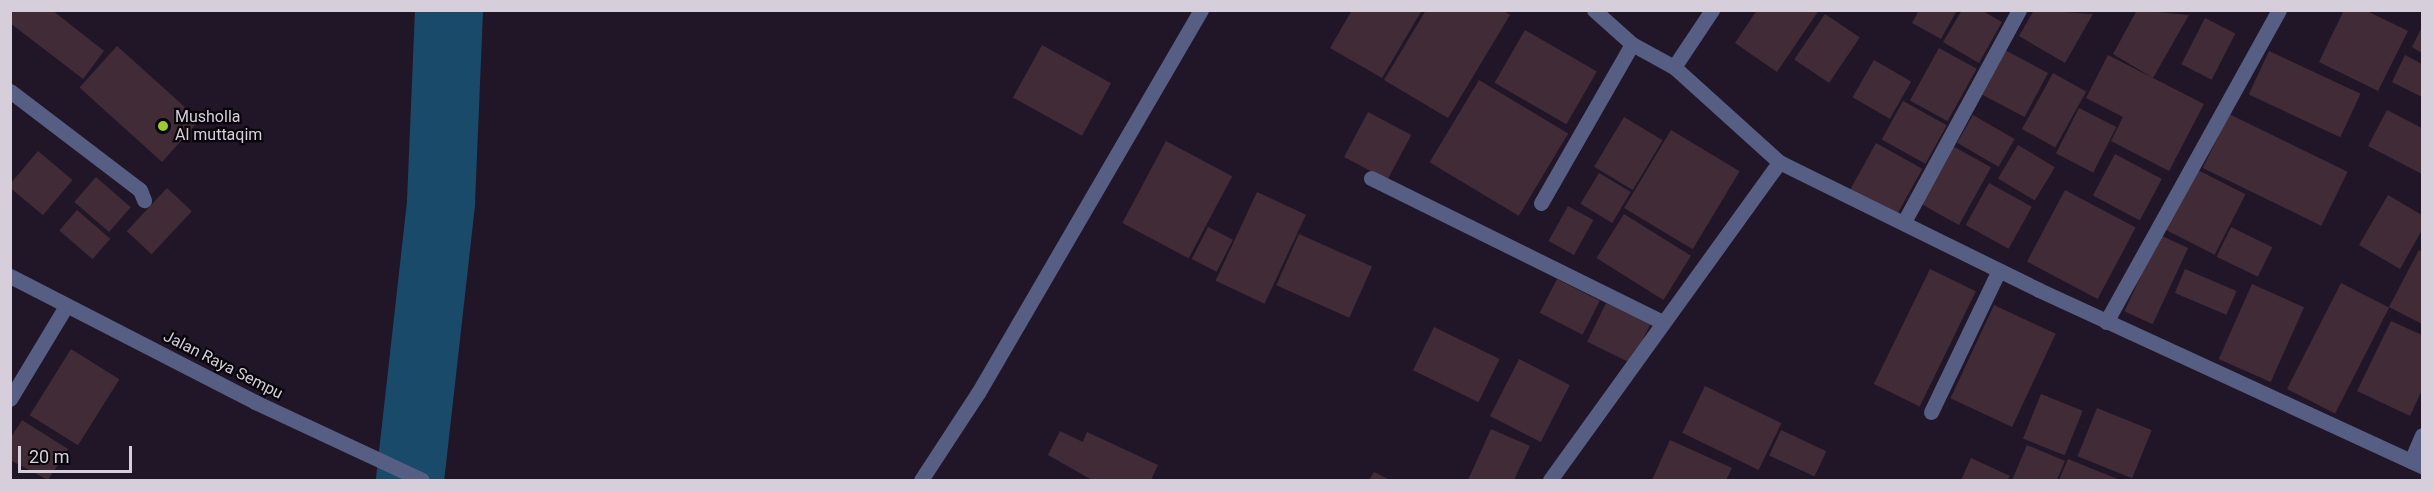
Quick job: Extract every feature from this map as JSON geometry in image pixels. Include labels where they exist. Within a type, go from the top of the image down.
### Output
[{"type":"street","points":[[921,480],[978,393],[1202,10]]},
{"type":"street","points":[[1594,10],[1632,44],[1674,67],[1779,162],[1905,220],[1999,270],[2106,322],[2417,464],[2422,435]]},
{"type":"street","points":[[1674,67],[1712,10]]},
{"type":"street","points":[[1905,220],[2019,10]]},
{"type":"street","points":[[2106,322],[2279,10]]},
{"type":"street","points":[[1541,203],[1632,44]]},
{"type":"street","points":[[10,91],[140,190],[144,200]]},
{"type":"street","points":[[1550,480],[1779,162]]},
{"type":"street","points":[[1371,178],[1662,322]]},
{"type":"street","points":[[1931,412],[1999,270]]},
{"type":"street","name":"Jalan Raya Sempu","points":[[10,276],[255,402],[422,480]]},
{"type":"street","points":[[10,399],[66,306]]},
{"type":"building","points":[[11,10],[52,10],[104,51],[83,79],[10,23]]},
{"type":"building","points":[[1352,10],[1422,10],[1382,78],[1330,48]]},
{"type":"building","points":[[1426,10],[1502,10],[1510,15],[1448,118],[1384,80]]},
{"type":"building","points":[[1757,10],[1819,10],[1777,72],[1735,43]]},
{"type":"building","points":[[1919,10],[1953,10],[1956,12],[1941,39],[1912,23]]},
{"type":"building","points":[[1962,10],[1981,10],[2002,22],[1979,63],[1943,42]]},
{"type":"building","points":[[2034,10],[2093,14],[2065,63],[2019,36]]},
{"type":"building","points":[[2137,10],[2189,15],[2153,78],[2113,54]]},
{"type":"building","points":[[2344,10],[2365,10],[2408,31],[2378,91],[2319,62]]},
{"type":"building","points":[[1825,14],[1860,37],[1829,83],[1794,60]]},
{"type":"building","points":[[2205,18],[2235,33],[2212,80],[2181,64]]},
{"type":"building","points":[[2422,27],[2422,53],[2412,47]]},
{"type":"building","points":[[1525,30],[1597,72],[1566,124],[1494,83]]},
{"type":"building","points":[[1042,45],[1111,83],[1082,136],[1013,97]]},
{"type":"building","points":[[117,46],[199,120],[162,162],[80,88]]},
{"type":"building","points":[[1939,48],[1977,69],[1948,121],[1910,100]]},
{"type":"building","points":[[2003,49],[2048,73],[2025,117],[1980,93]]},
{"type":"building","points":[[2269,51],[2361,94],[2340,137],[2249,95]]},
{"type":"building","points":[[2108,55],[2204,104],[2169,171],[2111,141],[2123,117],[2086,98]]},
{"type":"building","points":[[2405,55],[2422,64],[2422,97],[2392,82]]},
{"type":"building","points":[[1874,60],[1911,82],[1890,119],[1852,97]]},
{"type":"building","points":[[2053,73],[2086,91],[2055,147],[2022,129]]},
{"type":"building","points":[[1479,80],[1568,134],[1519,216],[1430,162]]},
{"type":"building","points":[[1903,101],[1947,125],[1925,164],[1882,139]]},
{"type":"building","points":[[2079,108],[2116,127],[2093,173],[2056,153]]},
{"type":"building","points":[[2387,110],[2422,128],[2422,174],[2368,146]]},
{"type":"building","points":[[1368,112],[1411,135],[1387,180],[1344,157]]},
{"type":"building","points":[[2229,114],[2348,172],[2321,226],[2203,168]]},
{"type":"building","points":[[1973,115],[2015,139],[1999,167],[1957,143]]},
{"type":"building","points":[[1624,117],[1663,140],[1633,190],[1594,167]]},
{"type":"building","points":[[1671,130],[1740,171],[1693,249],[1624,208]]},
{"type":"building","points":[[1166,141],[1232,176],[1189,258],[1122,223]]},
{"type":"building","points":[[1876,143],[1922,169],[1896,216],[1850,190]]},
{"type":"building","points":[[1949,144],[1991,167],[1959,225],[1917,202]]},
{"type":"building","points":[[2018,145],[2055,167],[2035,201],[1998,178]]},
{"type":"building","points":[[38,151],[72,180],[43,215],[10,188],[10,184]]},
{"type":"building","points":[[2115,154],[2162,179],[2140,220],[2093,195]]},
{"type":"building","points":[[2192,167],[2245,194],[2215,255],[2161,228]]},
{"type":"building","points":[[1599,173],[1631,192],[1612,223],[1580,204]]},
{"type":"building","points":[[96,177],[131,207],[109,232],[74,202]]},
{"type":"building","points":[[1989,183],[2032,207],[2009,249],[1966,225]]},
{"type":"building","points":[[167,188],[192,211],[152,254],[127,231]]},
{"type":"building","points":[[2065,190],[2136,228],[2098,299],[2027,262]]},
{"type":"building","points":[[1257,192],[1306,215],[1265,304],[1216,281]]},
{"type":"building","points":[[2388,195],[2422,215],[2422,230],[2400,269],[2359,245]]},
{"type":"building","points":[[1568,206],[1593,220],[1574,255],[1549,241]]},
{"type":"building","points":[[77,210],[110,239],[92,259],[59,230]]},
{"type":"building","points":[[1624,214],[1691,256],[1663,300],[1596,258]]},
{"type":"building","points":[[1208,227],[1233,240],[1217,272],[1192,259]]},
{"type":"building","points":[[2231,227],[2272,247],[2258,277],[2217,257]]},
{"type":"building","points":[[1299,234],[1372,267],[1349,318],[1276,285]]},
{"type":"building","points":[[2160,235],[2188,248],[2153,324],[2125,311]]},
{"type":"building","points":[[2419,250],[2422,252],[2422,324],[2389,307]]},
{"type":"building","points":[[1930,269],[1976,291],[1920,406],[1874,384]]},
{"type":"building","points":[[2185,269],[2237,291],[2226,315],[2175,293]]},
{"type":"building","points":[[1557,279],[1600,301],[1583,335],[1540,313]]},
{"type":"building","points":[[2341,283],[2389,308],[2335,414],[2287,389]]},
{"type":"building","points":[[2252,284],[2304,307],[2271,382],[2219,359]]},
{"type":"building","points":[[1606,303],[1650,324],[1631,363],[1587,342]]},
{"type":"building","points":[[1994,305],[2056,334],[2012,427],[1950,398]]},
{"type":"building","points":[[2391,321],[2422,335],[2422,390],[2410,416],[2357,391]]},
{"type":"building","points":[[1434,327],[1500,359],[1479,402],[1413,370]]},
{"type":"building","points":[[71,349],[119,379],[78,445],[30,415]]},
{"type":"building","points":[[1519,359],[1570,385],[1541,442],[1490,416]]},
{"type":"building","points":[[1705,386],[1781,423],[1759,470],[1682,433]]},
{"type":"building","points":[[2041,394],[2083,411],[2065,455],[2023,439]]},
{"type":"building","points":[[2097,408],[2152,430],[2132,478],[2078,456]]},
{"type":"building","points":[[22,420],[68,449],[48,480],[10,460],[10,439]]},
{"type":"building","points":[[1491,429],[1530,446],[1514,480],[1468,480]]},
{"type":"building","points":[[1781,430],[1826,451],[1814,477],[1769,455]]},
{"type":"building","points":[[1060,431],[1083,442],[1087,432],[1158,465],[1151,480],[1092,480],[1048,455]]},
{"type":"building","points":[[1670,440],[1732,468],[1726,480],[1652,480]]},
{"type":"building","points":[[2027,445],[2065,461],[2057,480],[2012,480]]},
{"type":"building","points":[[1971,458],[2010,476],[2007,480],[1961,480]]},
{"type":"building","points":[[2068,459],[2120,480],[2059,480]]},
{"type":"building","points":[[1374,472],[1390,480],[1369,480]]},
{"type":"waterway","points":[[410,480],[441,202],[449,10]]},
{"type":"place","name":"Musholla Al muttaqim","points":[[163,126]]}]
